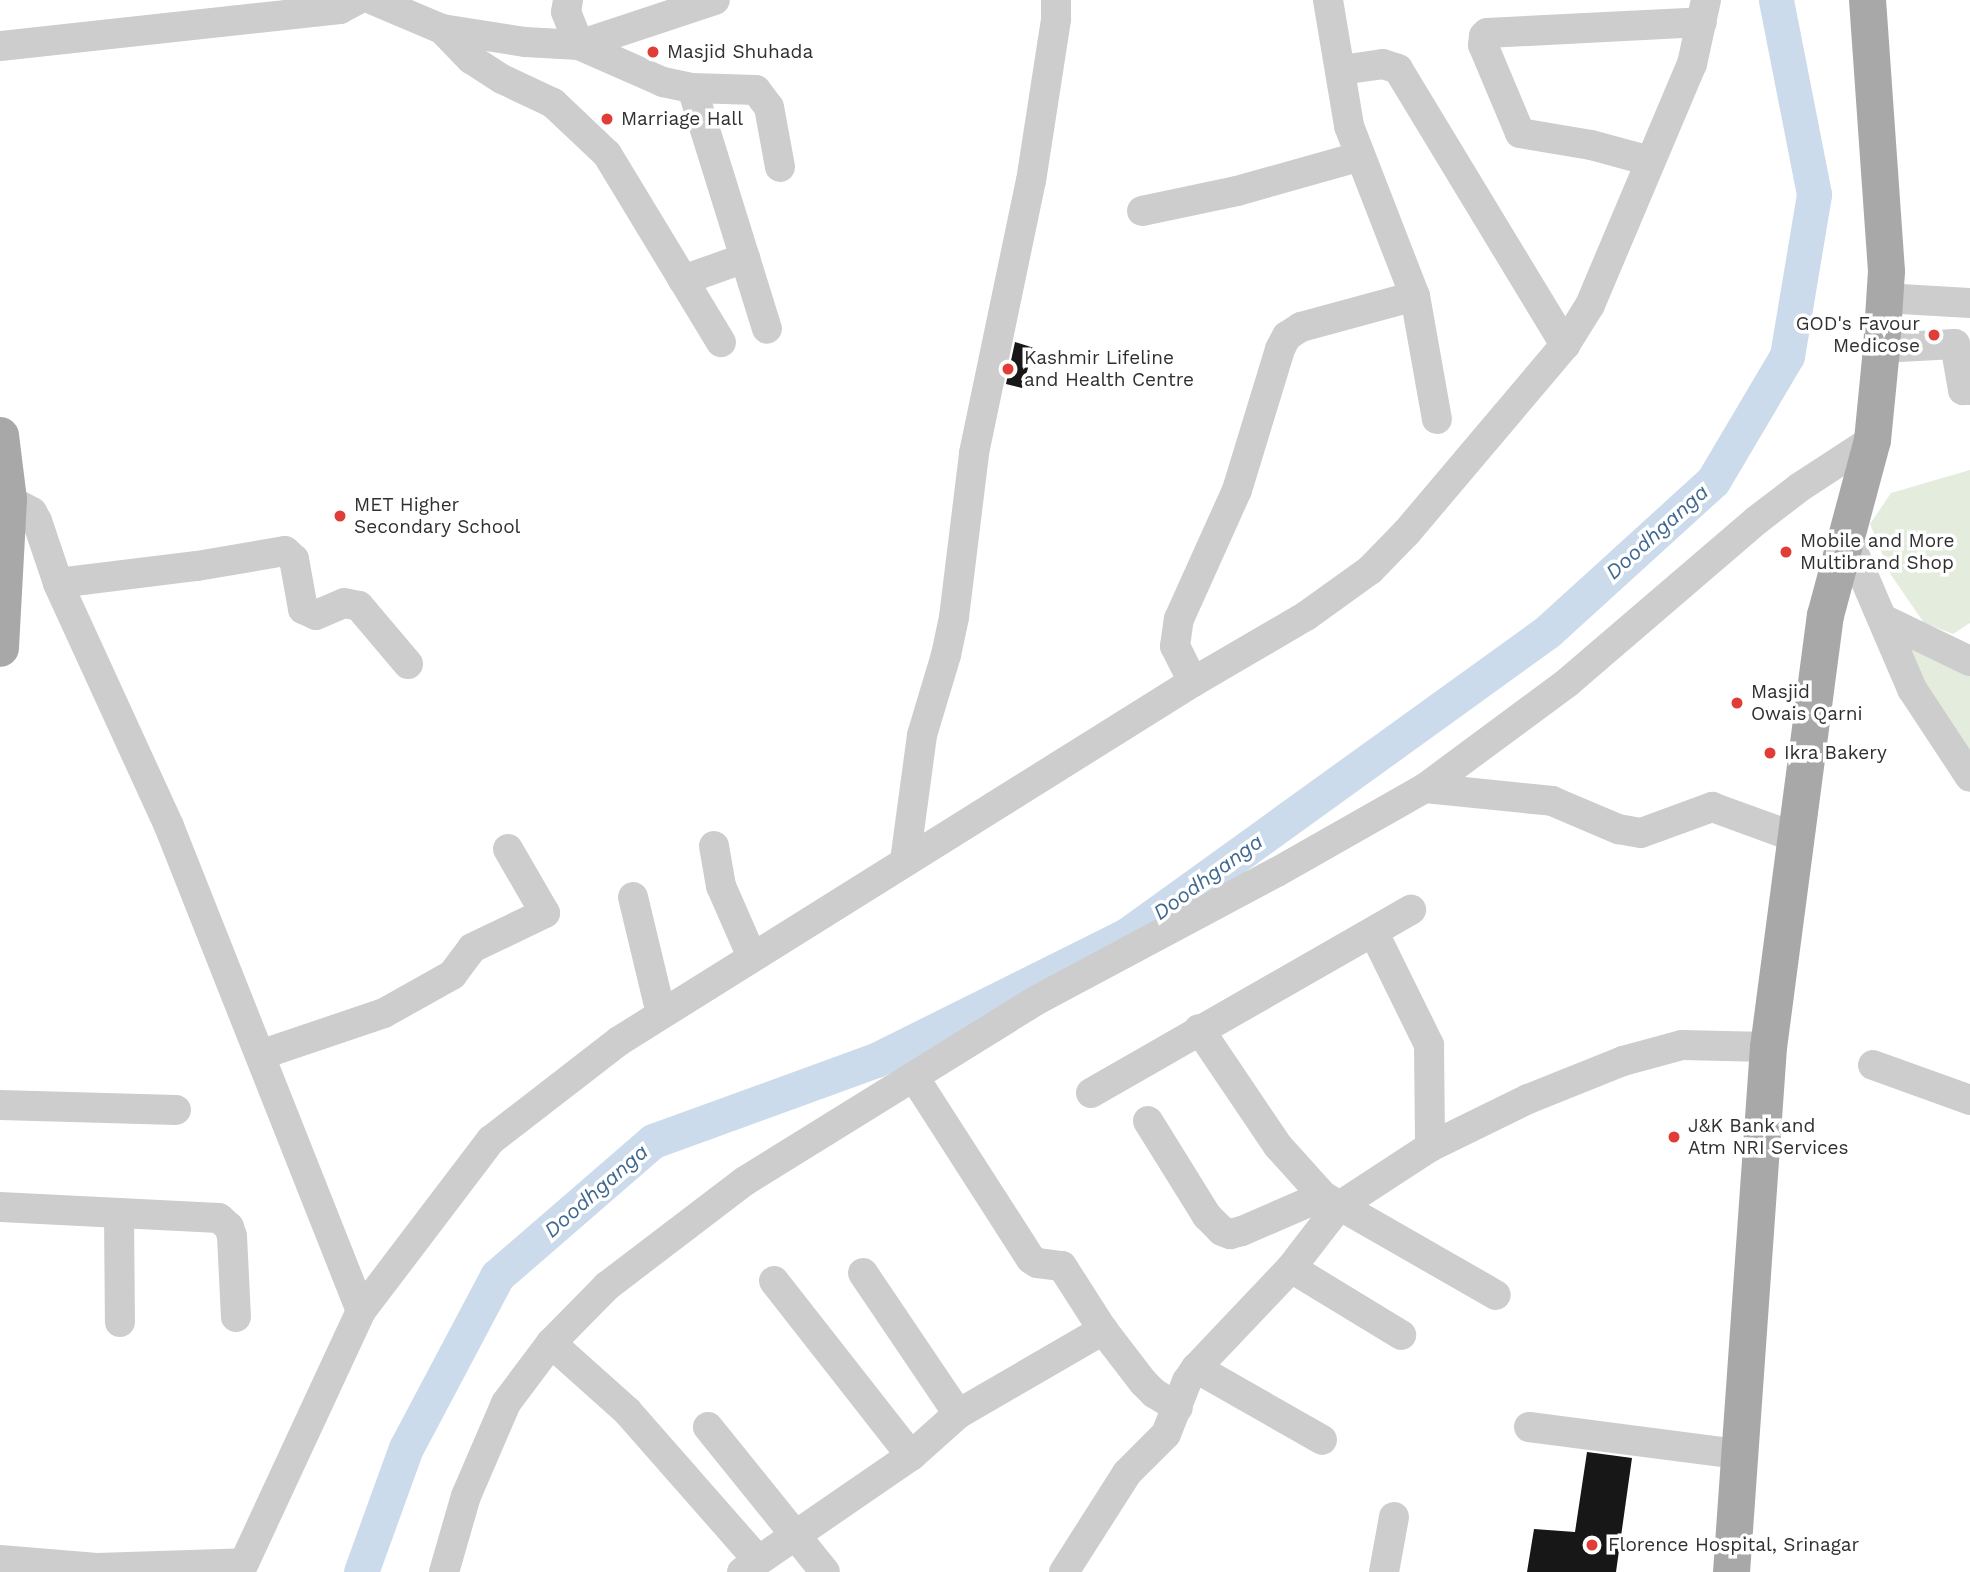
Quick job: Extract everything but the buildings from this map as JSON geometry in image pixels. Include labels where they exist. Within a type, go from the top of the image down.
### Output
[{"type":"main road","points":[[1731,1572],[1768,1047],[1825,615],[1872,440],[1881,348],[1886,271],[1867,0]]},
{"type":"main road","points":[[0,435],[8,499],[1,569],[0,648]]},
{"type":"street","points":[[0,46],[340,9],[357,0]]},
{"type":"street","points":[[373,0],[442,29],[525,42],[579,46],[663,82],[692,88],[756,90],[769,107],[780,167]]},
{"type":"street","points":[[905,861],[922,735],[946,655],[954,617],[974,453],[1031,181],[1056,19],[1056,0]]},
{"type":"street","points":[[1328,0],[1349,126],[1358,157],[1415,296],[1437,419]]},
{"type":"street","points":[[579,46],[700,2]]},
{"type":"street","points":[[563,4],[579,46]]},
{"type":"street","points":[[0,1560],[97,1568],[243,1567],[361,1311],[491,1140],[619,1041],[1193,682],[1307,616],[1370,570],[1406,532],[1565,345],[1590,305],[1692,64],[1704,11],[1487,33],[1483,45],[1520,133],[1591,145],[1650,161]]},
{"type":"street","points":[[442,29],[471,59],[502,79],[553,103],[607,154],[721,342]]},
{"type":"street","points":[[1341,70],[1383,64],[1398,69],[1565,345]]},
{"type":"street","points":[[692,88],[767,329]]},
{"type":"street","points":[[1142,211],[1237,191],[1358,157]]},
{"type":"street","points":[[683,280],[745,258]]},
{"type":"street","points":[[1193,682],[1175,646],[1179,619],[1237,490],[1280,348],[1287,336],[1301,327],[1415,296]]},
{"type":"street","points":[[1884,298],[1970,303]]},
{"type":"street","points":[[1881,348],[1955,344],[1963,390],[1970,390]]},
{"type":"street","points":[[444,1572],[466,1496],[506,1403],[551,1343],[607,1286],[745,1181],[1046,995],[1277,872],[1425,788],[1588,667],[1768,512],[1872,440]]},
{"type":"street","points":[[8,499],[32,512],[58,583],[169,826],[361,1311]]},
{"type":"street","points":[[1846,535],[1885,620],[1912,689],[1970,777]]},
{"type":"street","points":[[58,583],[285,551],[294,559],[303,610],[316,615],[344,603],[359,606],[408,664]]},
{"type":"street","points":[[1885,620],[1970,662]]},
{"type":"street","points":[[1425,788],[1552,801],[1618,830],[1633,832],[1651,830],[1692,812],[1712,807],[1797,838]]},
{"type":"street","points":[[714,846],[721,886],[752,957]]},
{"type":"street","points":[[260,1055],[384,1013],[452,975],[472,948],[545,912],[508,849]]},
{"type":"street","points":[[633,897],[661,1014]]},
{"type":"street","points":[[1091,1093],[1411,910]]},
{"type":"street","points":[[1374,933],[1429,1045],[1430,1147]]},
{"type":"street","points":[[1199,1029],[1278,1146],[1330,1202],[1496,1295]]},
{"type":"street","points":[[1148,1121],[1207,1216],[1222,1231],[1230,1234],[1330,1202],[1430,1147],[1528,1099],[1659,1049],[1682,1045],[1768,1047]]},
{"type":"street","points":[[1873,1065],[1970,1100]]},
{"type":"street","points":[[914,1077],[1031,1259],[1037,1263],[1062,1266],[1103,1330],[1148,1388],[1178,1408]]},
{"type":"street","points":[[0,1105],[176,1110]]},
{"type":"street","points":[[1064,1572],[1127,1473],[1166,1434],[1187,1381],[1196,1367],[1292,1268],[1330,1202]]},
{"type":"street","points":[[0,1207],[200,1216],[224,1222],[232,1236],[236,1317]]},
{"type":"street","points":[[119,1214],[120,1322]]},
{"type":"street","points":[[1292,1268],[1401,1335]]},
{"type":"street","points":[[863,1273],[957,1414]]},
{"type":"street","points":[[774,1282],[911,1456]]},
{"type":"street","points":[[551,1343],[627,1410],[750,1566],[911,1456],[957,1414],[1103,1330]]},
{"type":"street","points":[[1196,1367],[1322,1440]]},
{"type":"street","points":[[708,1427],[825,1572]]},
{"type":"street","points":[[1529,1427],[1738,1454]]},
{"type":"street","points":[[1384,1572],[1394,1517]]},
{"type":"shaded area","points":[[1970,470],[1970,623],[1953,634],[1924,623],[1891,575],[1870,524],[1891,493]]},
{"type":"shaded area","points":[[1918,644],[1970,665],[1970,755],[1905,651]]},
{"type":"waterway","name":"Doodhganga","points":[[361,1572],[406,1448],[497,1276],[653,1141],[876,1060],[1127,935],[1547,632],[1713,481],[1787,356],[1814,194],[1776,0]]},
{"type":"place","name":"Masjid Shuhada","points":[[653,52]]},
{"type":"place","name":"Marriage Hall","points":[[607,119]]},
{"type":"place","name":"GOD's Favour Medicose","points":[[1934,335]]},
{"type":"place","name":"Kashmir Lifeline and Health Centre","points":[[1008,369]]},
{"type":"place","name":"MET Higher Secondary School","points":[[340,516]]},
{"type":"place","name":"Mobile and More Multibrand Shop","points":[[1786,552]]},
{"type":"place","name":"Masjid Owais Qarni","points":[[1737,703]]},
{"type":"place","name":"Ikra Bakery","points":[[1770,753]]},
{"type":"place","name":"J&K Bank and Atm NRI Services","points":[[1674,1137]]},
{"type":"place","name":"Florence Hospital, Srinagar","points":[[1592,1545]]}]
